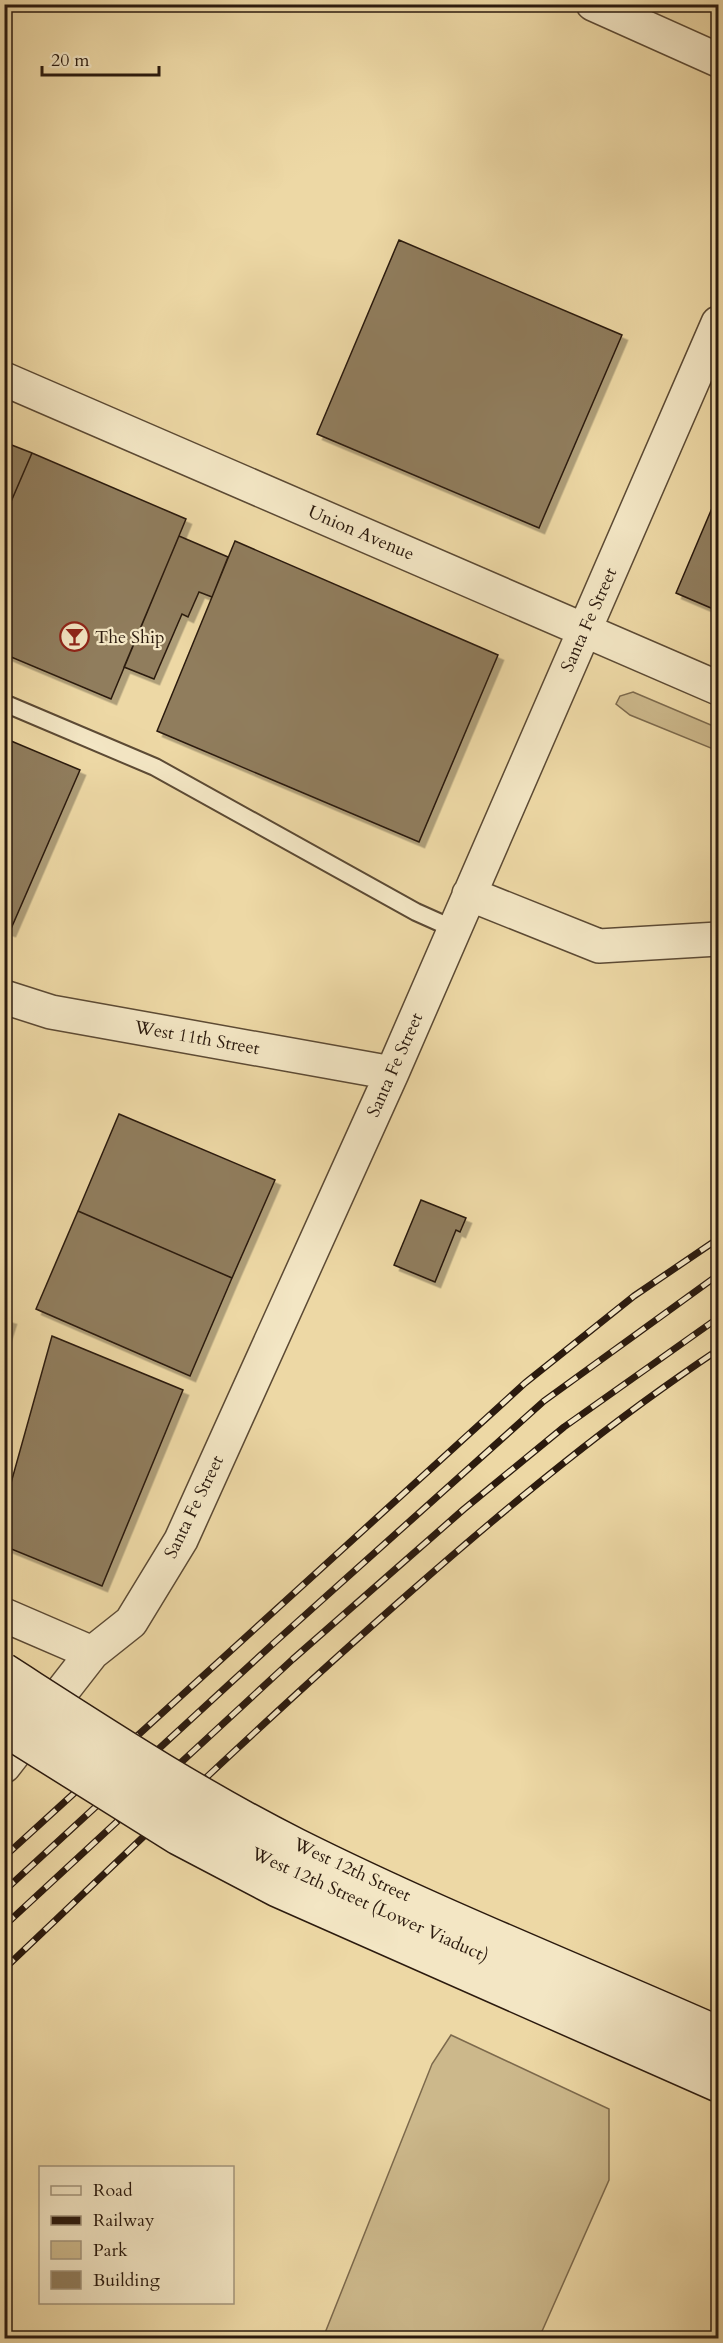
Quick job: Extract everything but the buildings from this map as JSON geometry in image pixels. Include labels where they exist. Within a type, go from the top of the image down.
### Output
[{"type":"street","points":[[592,4],[718,60]]},
{"type":"street","name":"Santa Fe Street","points":[[4,1766],[92,1653],[130,1622],[182,1540],[392,1072],[718,323]]},
{"type":"street","name":"Union Avenue","points":[[4,378],[718,688]]},
{"type":"street","points":[[469,894],[599,946],[718,939]]},
{"type":"street","name":"West 11th Street","points":[[4,997],[51,1012],[392,1072]]},
{"type":"street","points":[[4,1615],[92,1653]]},
{"type":"street","name":"West 12th Street","points":[[4,1670],[91,1727],[294,1844],[381,1885],[718,2033]]},
{"type":"street","name":"West 12th Street (Lower Viaduct)","points":[[4,1705],[216,1834],[287,1871],[718,2058]]},
{"type":"street","points":[[4,1729],[178,1838],[277,1890],[718,2085]]},
{"type":"lane","points":[[4,703],[155,766],[416,912],[454,929]]},
{"type":"green space","points":[[633,692],[718,728],[718,751],[630,715],[616,704],[620,696]]},
{"type":"green space","points":[[451,2035],[609,2109],[609,2180],[539,2338],[323,2338],[432,2064]]},
{"type":"railway","points":[[4,1857],[525,1383],[634,1296],[718,1239]]},
{"type":"railway","points":[[4,1891],[275,1642],[544,1401],[718,1275]]},
{"type":"railway","points":[[4,1926],[293,1659],[464,1509],[564,1427],[718,1318]]},
{"type":"railway","points":[[4,1969],[260,1728],[452,1555],[601,1434],[718,1350]]},
{"type":"place","name":"The Ship","points":[[74,637]]}]
